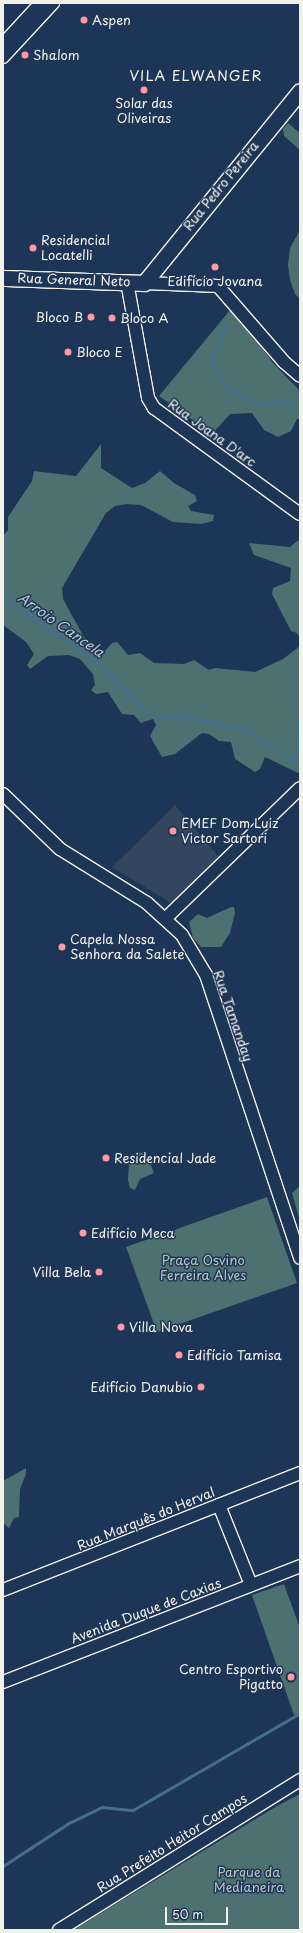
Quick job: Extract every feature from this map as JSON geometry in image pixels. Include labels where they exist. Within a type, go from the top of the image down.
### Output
[{"type":"main road","name":"Rua Pedro Pereira","points":[[144,283],[300,91]]},
{"type":"main road","name":"Rua General Neto","points":[[3,278],[144,283]]},
{"type":"street","points":[[3,44],[41,3]]},
{"type":"street","points":[[3,57],[53,3]]},
{"type":"street","name":"Rua Joana D'arc","points":[[127,282],[148,398],[154,408],[300,514]]},
{"type":"street","points":[[144,283],[218,286],[284,362],[300,376]]},
{"type":"street","points":[[165,919],[300,788]]},
{"type":"street","name":"Rua Tamanday","points":[[3,794],[60,849],[135,895],[182,935],[206,975],[300,1258]]},
{"type":"street","name":"Rua Marquês do Herval","points":[[3,1590],[300,1473]]},
{"type":"street","points":[[219,1505],[251,1585]]},
{"type":"street","name":"Avenida Duque de Caxias","points":[[3,1682],[300,1566]]},
{"type":"street","name":"Rua Prefeito Heitor Campos","points":[[58,1930],[300,1780]]},
{"type":"shaded area","name":"EMEF Dom Luiz Victor Sartori","points":[[175,805],[219,857],[171,903],[112,867]]},
{"type":"green space","points":[[288,123],[300,133],[300,150],[284,136],[283,129]]},
{"type":"green space","points":[[300,230],[300,299],[295,294],[290,280],[288,265],[290,248]]},
{"type":"green space","points":[[231,309],[246,326],[273,363],[300,391],[300,419],[297,419],[291,431],[278,437],[264,430],[252,413],[230,414],[212,434],[159,396]]},
{"type":"green space","points":[[101,444],[101,468],[132,488],[145,483],[160,471],[174,483],[195,495],[197,501],[188,506],[191,511],[214,515],[213,521],[201,524],[173,522],[141,505],[126,504],[115,506],[106,513],[62,588],[63,599],[91,650],[100,657],[112,643],[117,642],[128,655],[140,653],[154,663],[184,664],[194,660],[209,670],[215,668],[255,672],[283,659],[300,646],[300,771],[298,773],[265,757],[260,769],[255,772],[235,759],[231,742],[219,741],[209,734],[202,733],[175,754],[162,757],[150,736],[156,725],[153,719],[141,723],[134,715],[122,714],[108,692],[96,694],[91,690],[95,685],[93,674],[80,659],[69,655],[48,656],[30,669],[27,665],[34,654],[26,642],[3,625],[3,536],[8,530],[8,517],[32,481],[34,471],[76,476]]},
{"type":"green space","points":[[300,539],[300,639],[297,633],[291,631],[272,594],[273,588],[290,581],[291,568],[254,555],[249,543],[290,547]]},
{"type":"green space","points":[[234,907],[235,913],[230,933],[221,947],[201,947],[193,938],[189,922],[198,914],[207,918]]},
{"type":"green space","points":[[138,1152],[146,1154],[154,1173],[140,1179],[135,1190],[130,1188],[128,1180],[129,1163]]},
{"type":"green space","points":[[300,1186],[300,1221],[292,1193]]},
{"type":"green space","name":"Praça Osvino Ferreira Alves","points":[[267,1197],[297,1283],[157,1332],[126,1247]]},
{"type":"green space","points":[[26,1468],[26,1474],[20,1489],[19,1517],[14,1518],[9,1528],[3,1523],[3,1481]]},
{"type":"green space","name":"Centro Esportivo Pigatto","points":[[284,1584],[300,1628],[300,1714],[294,1715],[252,1595]]},
{"type":"green space","name":"Parque da Medianeira","points":[[300,1794],[300,1930],[73,1930],[277,1806]]},
{"type":"waterway","points":[[226,323],[212,364],[228,388],[258,404],[286,400],[300,407]]},
{"type":"waterway","name":"Arroio Cancela","points":[[3,595],[11,603],[96,661],[150,716],[198,719],[243,729],[294,760],[300,719]]},
{"type":"waterway","points":[[3,1866],[69,1823],[102,1807],[133,1810],[300,1713]]},
{"type":"place","name":"Aspen","points":[[84,20]]},
{"type":"place","name":"Shalom","points":[[25,55]]},
{"type":"place","name":"Solar das Oliveiras","points":[[144,90]]},
{"type":"place","name":"Residencial Locatelli","points":[[33,248]]},
{"type":"place","name":"Edifício Jovana","points":[[215,267]]},
{"type":"place","name":"Bloco B","points":[[91,317]]},
{"type":"place","name":"Bloco A","points":[[112,318]]},
{"type":"place","name":"Bloco E","points":[[68,352]]},
{"type":"place","name":"EMEF Dom Luiz Victor Sartori","points":[[173,831]]},
{"type":"place","name":"Capela Nossa Senhora da Salete","points":[[62,947]]},
{"type":"place","name":"Residencial Jade","points":[[106,1158]]},
{"type":"place","name":"Edifício Meca","points":[[83,1233]]},
{"type":"place","name":"Villa Bela","points":[[99,1272]]},
{"type":"place","name":"Villa Nova","points":[[121,1327]]},
{"type":"place","name":"Edifício Tamisa","points":[[179,1355]]},
{"type":"place","name":"Edifício Danubio","points":[[201,1387]]},
{"type":"place","name":"Centro Esportivo Pigatto","points":[[291,1677]]},
{"type":"district","name":"VILA ELWANGER","points":[[196,76]]}]
